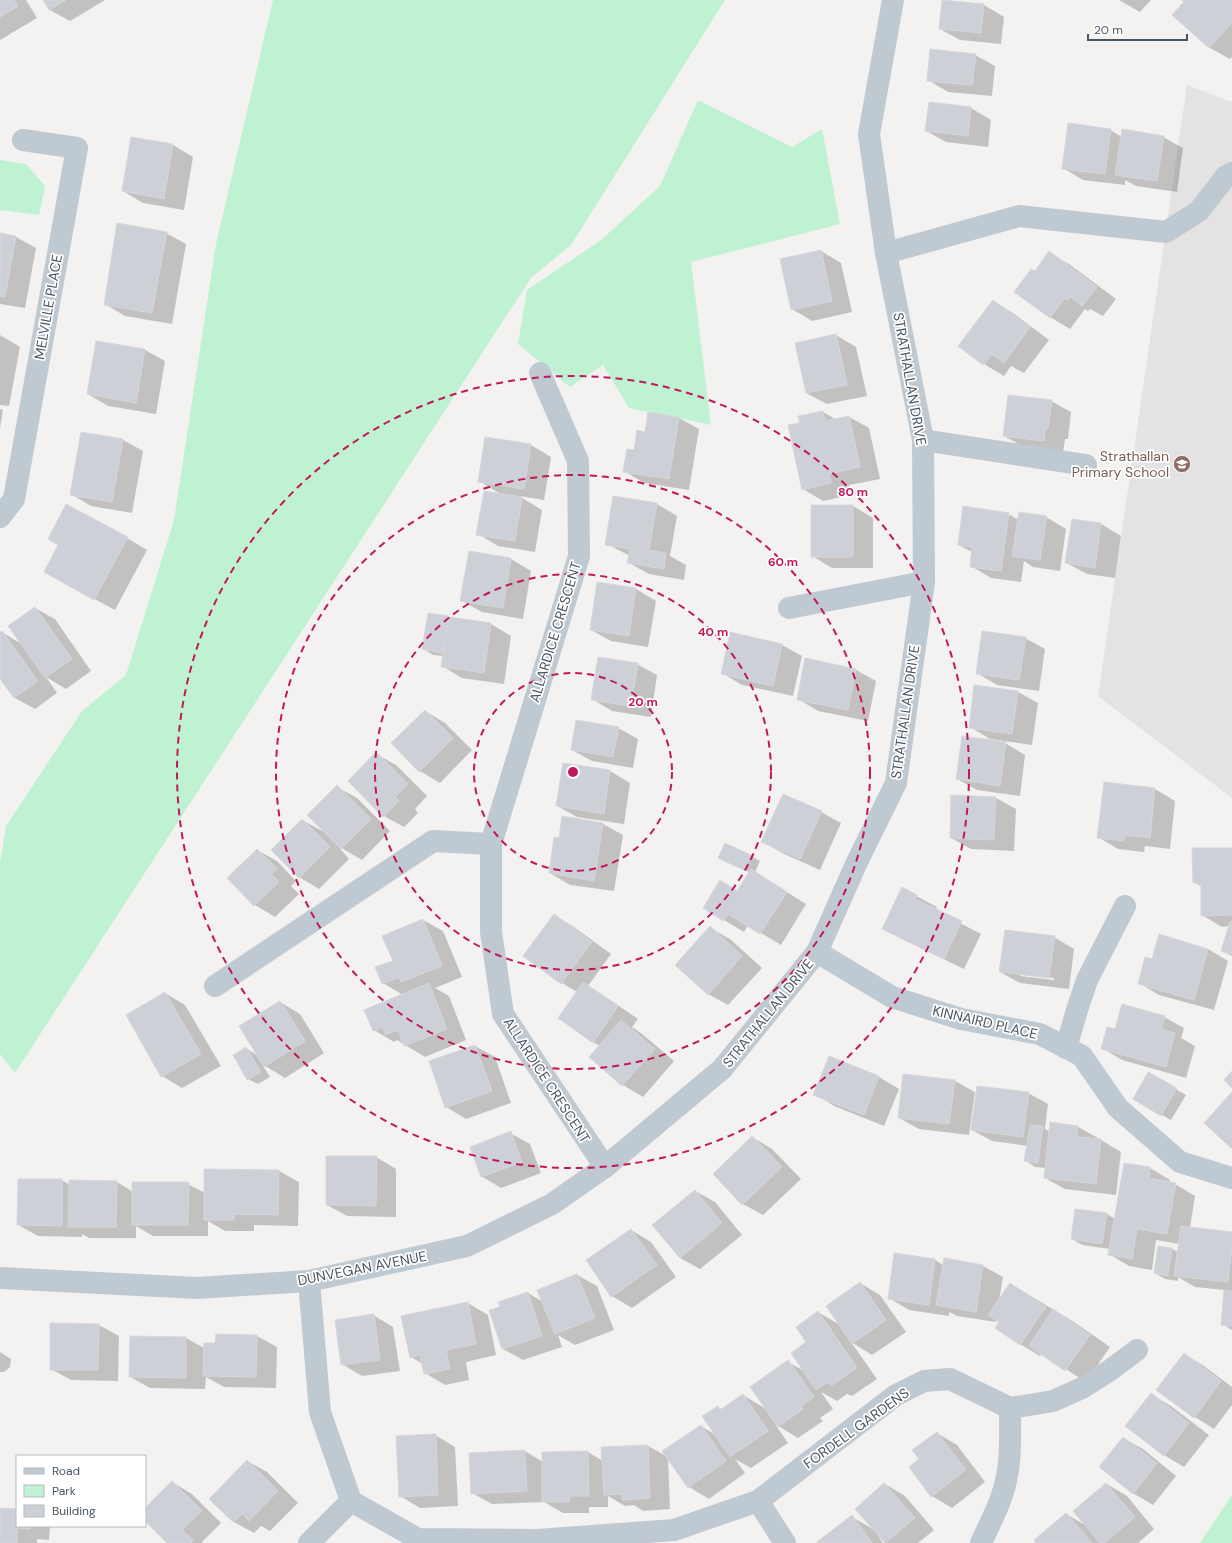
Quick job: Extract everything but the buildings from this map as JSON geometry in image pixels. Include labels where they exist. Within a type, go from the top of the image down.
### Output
[{"type":"street","name":"STRATHALLAN DRIVE","points":[[606,1167],[722,1069],[817,952],[857,862],[896,783],[924,582],[923,440],[886,253],[869,134],[893,0]]},
{"type":"street","name":"MELVILLE PLACE","points":[[0,517],[14,499],[77,148],[23,140]]},
{"type":"street","points":[[886,253],[1018,216],[1166,232],[1200,211],[1226,176],[1232,173]]},
{"type":"street","name":"ALLARDICE CRESCENT","points":[[540,373],[578,461],[578,556],[491,844],[491,932],[503,1014],[606,1167]]},
{"type":"street","points":[[923,440],[1086,465]]},
{"type":"street","points":[[789,608],[924,582]]},
{"type":"street","points":[[215,986],[433,841],[491,844]]},
{"type":"street","points":[[1066,1048],[1076,1010],[1088,980],[1124,906]]},
{"type":"street","name":"KINNAIRD PLACE","points":[[817,952],[892,997],[961,1019],[1040,1034],[1082,1056],[1118,1108],[1180,1162],[1232,1178]]},
{"type":"street","name":"DUNVEGAN AVENUE","points":[[0,1278],[197,1288],[309,1281],[467,1246],[552,1204],[606,1167]]},
{"type":"street","points":[[309,1281],[320,1412],[351,1501],[309,1543]]},
{"type":"street","points":[[981,1543],[1002,1495],[1010,1454],[1010,1408],[1053,1401],[1082,1388],[1109,1371],[1137,1350]]},
{"type":"street","name":"FORDELL GARDENS","points":[[351,1501],[418,1539],[537,1542],[674,1530],[758,1501],[896,1395],[924,1380],[950,1379],[1010,1408]]},
{"type":"street","points":[[758,1501],[785,1543]]},
{"type":"shaded area","name":"Strathallan Primary School","points":[[1187,85],[1232,102],[1232,798],[1098,696]]},
{"type":"green space","points":[[273,0],[725,0],[571,245],[531,278],[15,1073],[0,1054],[0,863],[6,826],[82,711],[126,675],[174,520],[216,244]]},
{"type":"green space","points":[[698,100],[792,147],[822,129],[840,224],[691,262],[711,425],[629,408],[603,365],[570,387],[518,344],[527,290],[601,240],[660,186]]},
{"type":"green space","points":[[0,160],[26,164],[45,186],[39,215],[0,210]]},
{"type":"green space","points":[[1232,1495],[1232,1543],[1200,1543]]},
{"type":"place","name":"Strathallan Primary School","points":[[1182,464]]}]
